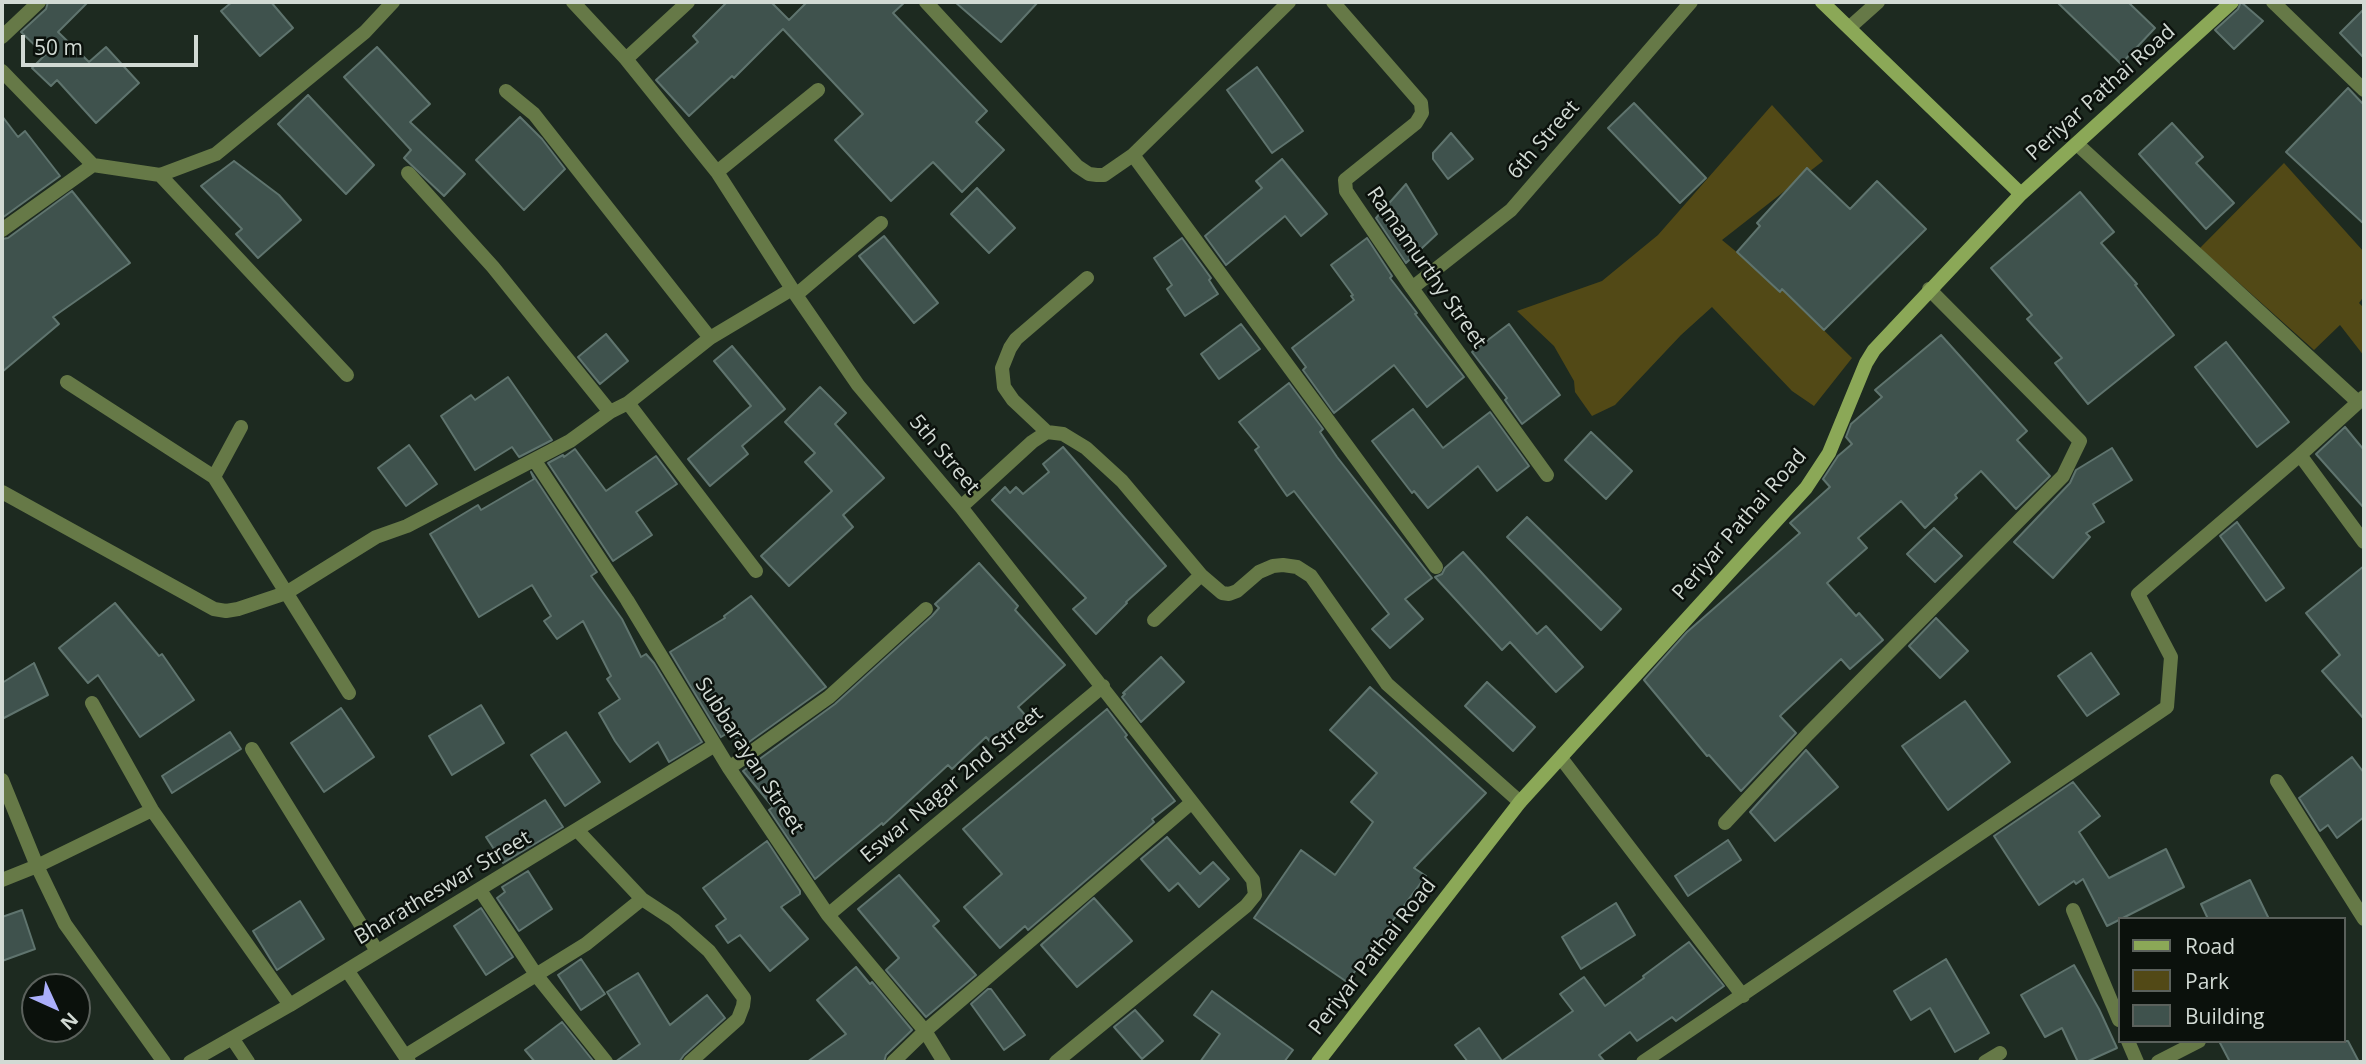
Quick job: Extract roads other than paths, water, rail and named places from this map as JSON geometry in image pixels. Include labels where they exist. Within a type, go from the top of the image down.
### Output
[{"type":"street","points":[[2,37],[39,2]]},
{"type":"street","points":[[2,71],[93,165],[160,176],[216,154],[365,32],[393,2]]},
{"type":"street","name":"5th Street","points":[[573,2],[626,59],[717,172],[858,385],[961,507],[1253,880],[1255,895],[1246,906],[1056,1062]]},
{"type":"street","points":[[626,59],[688,2]]},
{"type":"street","points":[[926,2],[1077,166],[1090,174],[1104,175],[1133,155],[1289,2]]},
{"type":"street","name":"Ramamurthy Street","points":[[1333,2],[1421,103],[1422,113],[1416,123],[1345,180],[1346,191],[1412,288],[1547,475]]},
{"type":"street","name":"6th Street","points":[[1412,288],[1511,210],[1691,2]]},
{"type":"street","points":[[1822,2],[2021,194]]},
{"type":"street","points":[[1850,27],[1878,2]]},
{"type":"street","name":"Periyar Pathai Road","points":[[1318,1062],[1520,802],[1806,488],[1829,453],[1866,363],[1874,350],[2021,194],[2232,2]]},
{"type":"street","points":[[2273,2],[2364,90]]},
{"type":"street","points":[[717,172],[818,90]]},
{"type":"street","points":[[506,91],[534,114],[710,338]]},
{"type":"street","points":[[1643,1062],[2166,706],[2171,657],[2138,594],[2361,399],[2077,144]]},
{"type":"street","points":[[1133,155],[1436,567]]},
{"type":"street","points":[[2,230],[93,165]]},
{"type":"street","points":[[408,173],[493,267],[610,412]]},
{"type":"street","points":[[160,176],[347,374]]},
{"type":"street","points":[[2,492],[214,609],[238,609],[286,593],[376,537],[407,526],[570,441],[610,412],[628,403],[710,338],[794,292],[881,223]]},
{"type":"street","points":[[1047,432],[1013,400],[1004,387],[1002,368],[1016,339],[1087,278]]},
{"type":"street","points":[[1725,823],[1808,734],[2063,476],[2080,441],[1929,289]]},
{"type":"street","points":[[67,382],[214,477],[349,693]]},
{"type":"street","points":[[628,403],[756,571]]},
{"type":"street","points":[[214,477],[241,427]]},
{"type":"street","points":[[961,507],[1032,442],[1047,432],[1063,433],[1086,448],[1122,481],[1213,588],[1229,594],[1237,591],[1259,572],[1273,566],[1297,567],[1311,576],[1387,684],[1520,802]]},
{"type":"street","points":[[2300,455],[2364,542]]},
{"type":"street","name":"Subbarayan Street","points":[[535,461],[627,600],[729,768],[828,915],[925,1031],[944,1062]]},
{"type":"street","points":[[1154,620],[1201,575]]},
{"type":"street","points":[[729,768],[829,697],[926,609]]},
{"type":"street","name":"Eswar Nagar 2nd Street","points":[[828,915],[1103,686]]},
{"type":"street","points":[[92,703],[152,810],[290,1005]]},
{"type":"street","name":"Bharatheswar Street","points":[[190,1062],[290,1005],[715,746]]},
{"type":"street","points":[[252,749],[377,951]]},
{"type":"street","points":[[1561,758],[1743,996]]},
{"type":"street","points":[[2,780],[37,866],[65,924],[164,1062]]},
{"type":"street","points":[[2277,781],[2364,919]]},
{"type":"street","points":[[893,1062],[925,1031],[1191,803]]},
{"type":"street","points":[[2,880],[37,866],[152,810]]},
{"type":"street","points":[[578,831],[642,899],[674,920],[709,951],[744,998],[738,1019],[690,1062]]},
{"type":"street","points":[[480,890],[537,976],[606,1062]]},
{"type":"street","points":[[347,970],[407,1059],[586,944],[642,899]]},
{"type":"street","points":[[2073,910],[2118,1018]]},
{"type":"street","points":[[232,1038],[248,1062]]},
{"type":"street","points":[[2129,1043],[2137,1062]]},
{"type":"street","points":[[2158,1062],[2195,1043]]},
{"type":"street","points":[[1985,1062],[2000,1053]]}]
